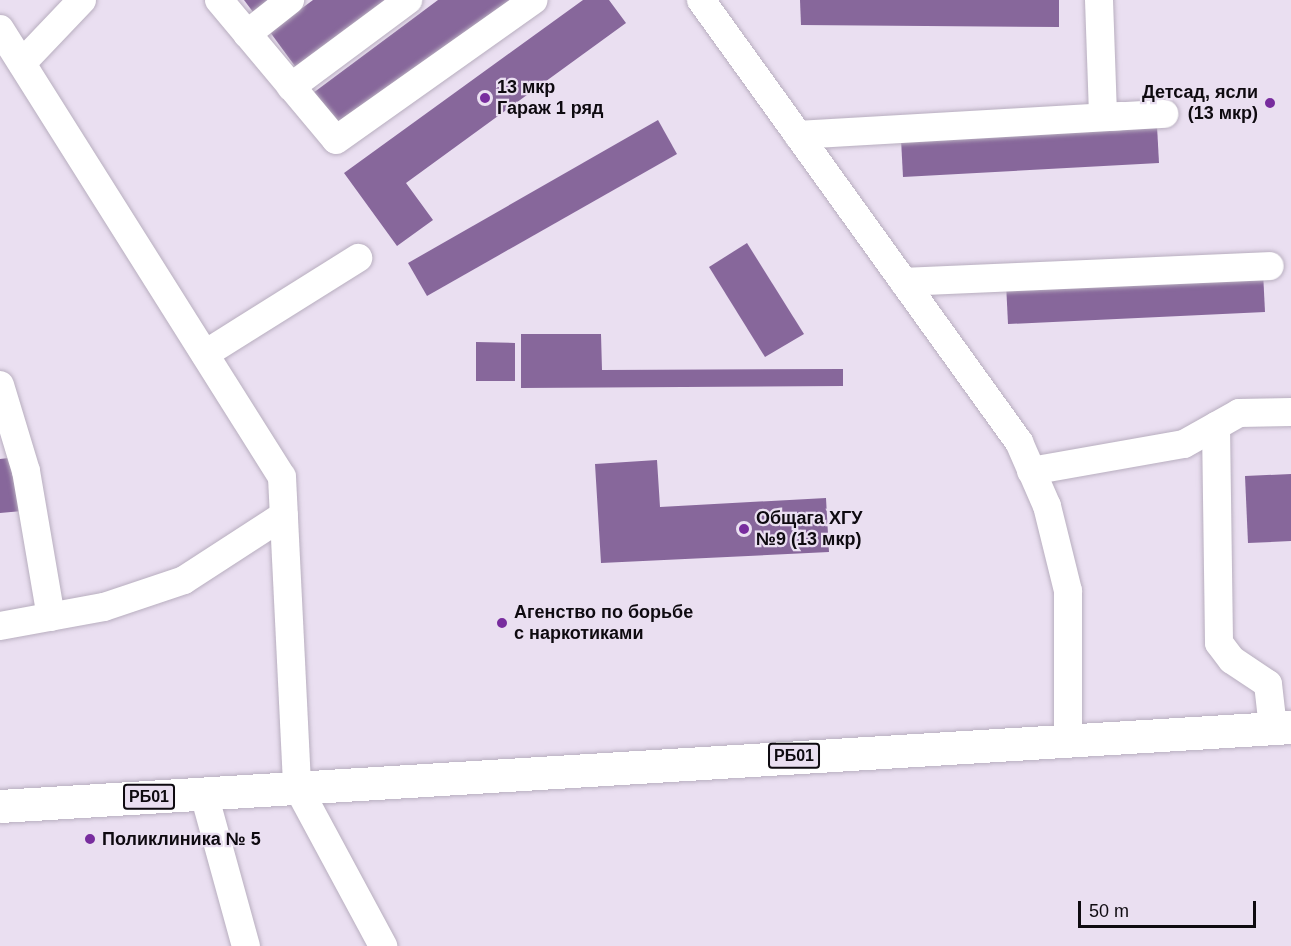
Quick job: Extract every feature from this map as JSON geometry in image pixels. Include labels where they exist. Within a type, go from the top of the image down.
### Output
[{"type":"highway","name":"РБ01","points":[[0,806],[1068,739],[1282,728]]},
{"type":"street","points":[[22,63],[82,0]]},
{"type":"street","points":[[219,0],[336,140],[534,0]]},
{"type":"street","points":[[247,34],[290,0]]},
{"type":"street","points":[[291,87],[408,0]]},
{"type":"street","points":[[701,0],[1019,442],[1047,506],[1068,591],[1068,739]]},
{"type":"street","points":[[798,135],[1164,114],[1103,117],[1099,0]]},
{"type":"street","points":[[0,29],[282,477],[297,786],[384,946]]},
{"type":"street","points":[[205,354],[358,258]]},
{"type":"street","points":[[904,282],[1270,266]]},
{"type":"street","points":[[0,385],[26,471],[51,617]]},
{"type":"street","points":[[1031,471],[1184,444],[1239,413],[1291,412]]},
{"type":"street","points":[[1216,426],[1219,643],[1232,660],[1268,684],[1282,728]]},
{"type":"street","points":[[0,626],[104,607],[184,580],[284,515]]},
{"type":"street","points":[[204,794],[246,946]]},
{"type":"building","points":[[244,0],[270,0],[253,12]]},
{"type":"building","points":[[313,0],[390,0],[297,69],[270,32]]},
{"type":"building","points":[[438,0],[513,0],[341,129],[313,93]]},
{"type":"building","name":"13 мкр Гараж 1 ряд","points":[[583,0],[609,0],[626,23],[406,183],[433,220],[397,246],[344,173]]},
{"type":"building","points":[[800,0],[1059,0],[1059,27],[801,25]]},
{"type":"building","points":[[658,120],[677,154],[427,296],[408,263]]},
{"type":"building","points":[[1157,126],[1159,163],[903,177],[901,139]]},
{"type":"building","points":[[747,243],[804,334],[765,357],[709,267]]},
{"type":"building","points":[[1263,272],[1265,312],[1008,324],[1006,283]]},
{"type":"building","points":[[521,334],[601,334],[602,370],[843,369],[843,386],[521,388]]},
{"type":"building","points":[[476,342],[515,343],[515,381],[476,381]]},
{"type":"building","points":[[17,457],[22,511],[0,513],[0,459]]},
{"type":"building","points":[[657,460],[660,507],[826,498],[829,552],[601,563],[595,464]]},
{"type":"building","points":[[1291,474],[1291,541],[1248,543],[1245,476]]},
{"type":"place","name":"13 мкр Гараж 1 ряд","points":[[485,98]]},
{"type":"place","name":"Детсад, ясли (13 мкр)","points":[[1270,103]]},
{"type":"place","name":"Общага ХГУ №9 (13 мкр)","points":[[744,529]]},
{"type":"place","name":"Агенство по борьбе с наркотиками","points":[[502,623]]},
{"type":"place","name":"Поликлиника № 5","points":[[90,839]]}]
